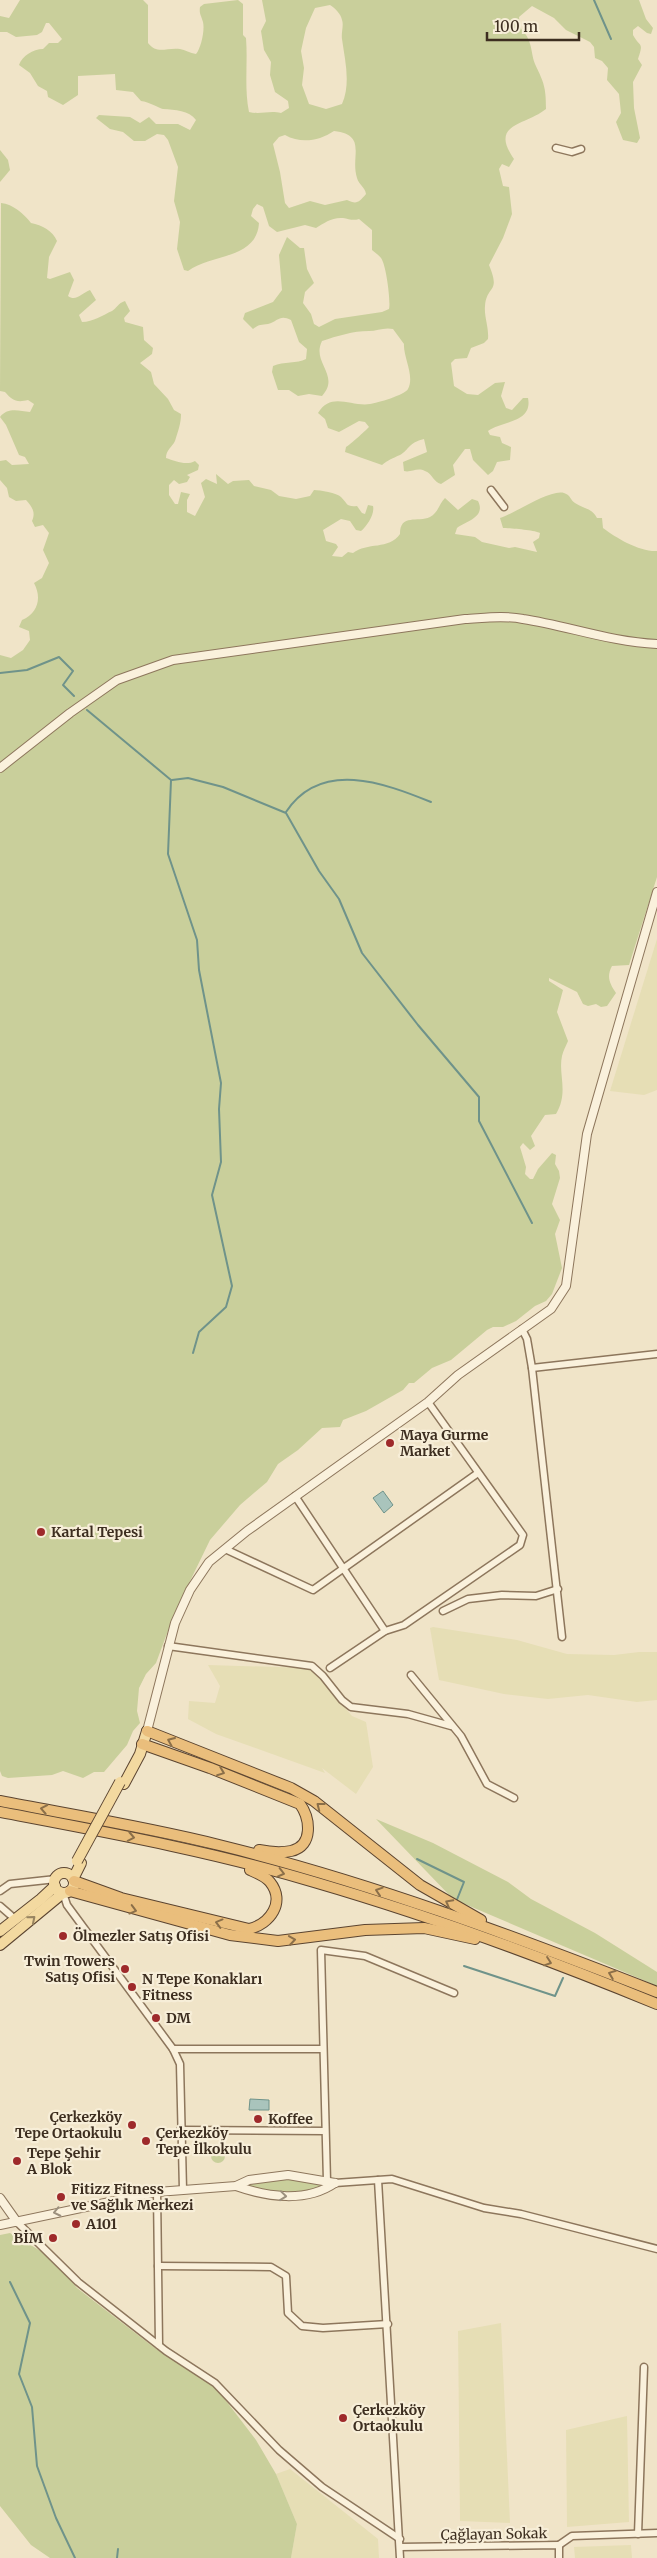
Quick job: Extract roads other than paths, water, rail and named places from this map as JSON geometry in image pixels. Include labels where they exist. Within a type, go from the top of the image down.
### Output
[{"type":"highway","points":[[147,1731],[291,1788],[314,1801],[420,1885],[443,1900],[508,1934]]},
{"type":"highway","points":[[0,1801],[220,1845],[272,1852],[293,1851],[301,1845],[310,1825],[306,1813],[300,1804],[142,1744]]},
{"type":"highway","points":[[0,1812],[172,1845],[313,1881],[459,1928],[589,1976],[657,2004]]},
{"type":"highway","points":[[220,1845],[350,1882],[508,1934],[657,1992]]},
{"type":"highway","points":[[74,1880],[121,1898],[239,1928],[249,1929],[267,1922],[276,1907],[276,1895],[271,1883],[263,1876],[217,1856]]},
{"type":"highway","points":[[67,1892],[230,1935],[278,1941],[364,1930],[424,1928],[502,1945]]},
{"type":"main road","points":[[0,1945],[67,1892],[74,1880],[79,1862],[122,1783],[147,1731]]},
{"type":"main road","points":[[0,1931],[41,1900],[58,1880],[79,1862]]},
{"type":"main road","points":[[58,1880],[70,1875],[74,1880]]},
{"type":"main road","points":[[58,1880],[58,1891],[67,1892]]},
{"type":"street","points":[[556,148],[572,152],[581,149]]},
{"type":"street","points":[[491,490],[504,507]]},
{"type":"street","points":[[0,768],[70,713],[117,680],[173,660],[465,619],[495,617],[522,618],[634,643],[657,644]]},
{"type":"street","points":[[147,1731],[174,1624],[190,1590],[209,1562],[295,1496],[428,1402],[458,1375],[551,1310],[566,1286],[587,1134],[657,892]]},
{"type":"street","points":[[522,1329],[527,1339],[532,1368],[562,1637]]},
{"type":"street","points":[[532,1368],[657,1354]]},
{"type":"street","points":[[330,1668],[385,1631],[404,1625],[520,1545],[523,1535],[428,1402]]},
{"type":"street","points":[[225,1549],[312,1590],[478,1472]]},
{"type":"street","points":[[295,1496],[385,1631]]},
{"type":"street","points":[[443,1611],[468,1599],[502,1595],[536,1596],[558,1588]]},
{"type":"street","points":[[168,1646],[312,1666],[352,1707],[408,1714],[451,1726]]},
{"type":"street","points":[[411,1675],[461,1736],[487,1784],[514,1798]]},
{"type":"street","points":[[0,1891],[10,1884],[58,1880]]},
{"type":"street","points":[[67,1892],[67,1905],[121,1982],[173,2049],[180,2064],[180,2130],[183,2190]]},
{"type":"street","points":[[0,1906],[15,1919]]},
{"type":"street","points":[[236,2186],[263,2194],[294,2197],[328,2187],[331,2182],[325,2131],[321,1950],[364,1956],[454,1992]]},
{"type":"street","points":[[173,2049],[323,2049]]},
{"type":"street","points":[[180,2130],[325,2131]]},
{"type":"street","points":[[0,2225],[157,2192],[236,2186],[249,2180],[288,2175],[331,2182],[392,2179],[484,2208],[521,2214],[657,2249]]},
{"type":"street","points":[[378,2180],[388,2324],[400,2558]]},
{"type":"street","points":[[157,2192],[159,2345]]},
{"type":"street","points":[[0,2198],[16,2222],[78,2282],[159,2345],[215,2383],[279,2450],[322,2487],[400,2539]]},
{"type":"street","points":[[158,2266],[271,2267],[286,2276],[288,2312],[302,2326],[323,2328],[388,2324]]},
{"type":"street","points":[[638,2534],[644,2367]]},
{"type":"street","points":[[395,2457],[403,2457]]},
{"type":"street","points":[[559,2546],[572,2536],[657,2533]]},
{"type":"street","name":"Çağlayan Sokak","points":[[400,2547],[559,2546],[559,2558]]},
{"type":"water","points":[[383,1491],[393,1505],[384,1513],[373,1498]]},
{"type":"water","points":[[250,2099],[269,2100],[269,2110],[249,2110]]},
{"type":"waterway","points":[[594,0],[611,39]]},
{"type":"waterway","points":[[0,673],[27,670],[59,657],[73,671],[63,685],[74,696]]},
{"type":"waterway","points":[[87,710],[171,780],[168,854],[197,940],[199,970],[221,1083],[219,1109],[221,1162],[212,1195],[232,1286],[226,1307],[199,1332],[193,1353]]},
{"type":"waterway","points":[[172,780],[188,778],[223,787],[286,813],[319,871],[339,899],[362,953],[418,1025],[479,1097],[479,1121],[532,1223]]},
{"type":"waterway","points":[[286,812],[300,796],[317,785],[335,781],[354,780],[374,783],[431,802]]},
{"type":"waterway","points":[[417,1859],[464,1882],[456,1902]]},
{"type":"waterway","points":[[464,1966],[555,1996],[563,1978]]},
{"type":"waterway","points":[[10,2282],[30,2323],[19,2374],[32,2407],[37,2466],[56,2518],[75,2558]]},
{"type":"waterway","points":[[117,2558],[118,2549]]},
{"type":"place","name":"Maya Gurme Market","points":[[390,1443]]},
{"type":"place","name":"Kartal Tepesi","points":[[41,1532]]},
{"type":"place","name":"Ölmezler Satış Ofisi","points":[[63,1936]]},
{"type":"place","name":"Twin Towers Satış Ofisi","points":[[125,1969]]},
{"type":"place","name":"N Tepe Konakları Fitness","points":[[132,1987]]},
{"type":"place","name":"DM","points":[[156,2018]]},
{"type":"place","name":"Koffee","points":[[258,2119]]},
{"type":"place","name":"Çerkezköy Tepe Ortaokulu","points":[[132,2125]]},
{"type":"place","name":"Çerkezköy Tepe İlkokulu","points":[[146,2141]]},
{"type":"place","name":"Tepe Şehir A Blok","points":[[17,2161]]},
{"type":"place","name":"Fitizz Fitness ve Sağlık Merkezi","points":[[61,2197]]},
{"type":"place","name":"A101","points":[[76,2224]]},
{"type":"place","name":"BİM","points":[[53,2238]]},
{"type":"place","name":"Çerkezköy Ortaokulu","points":[[343,2418]]}]
